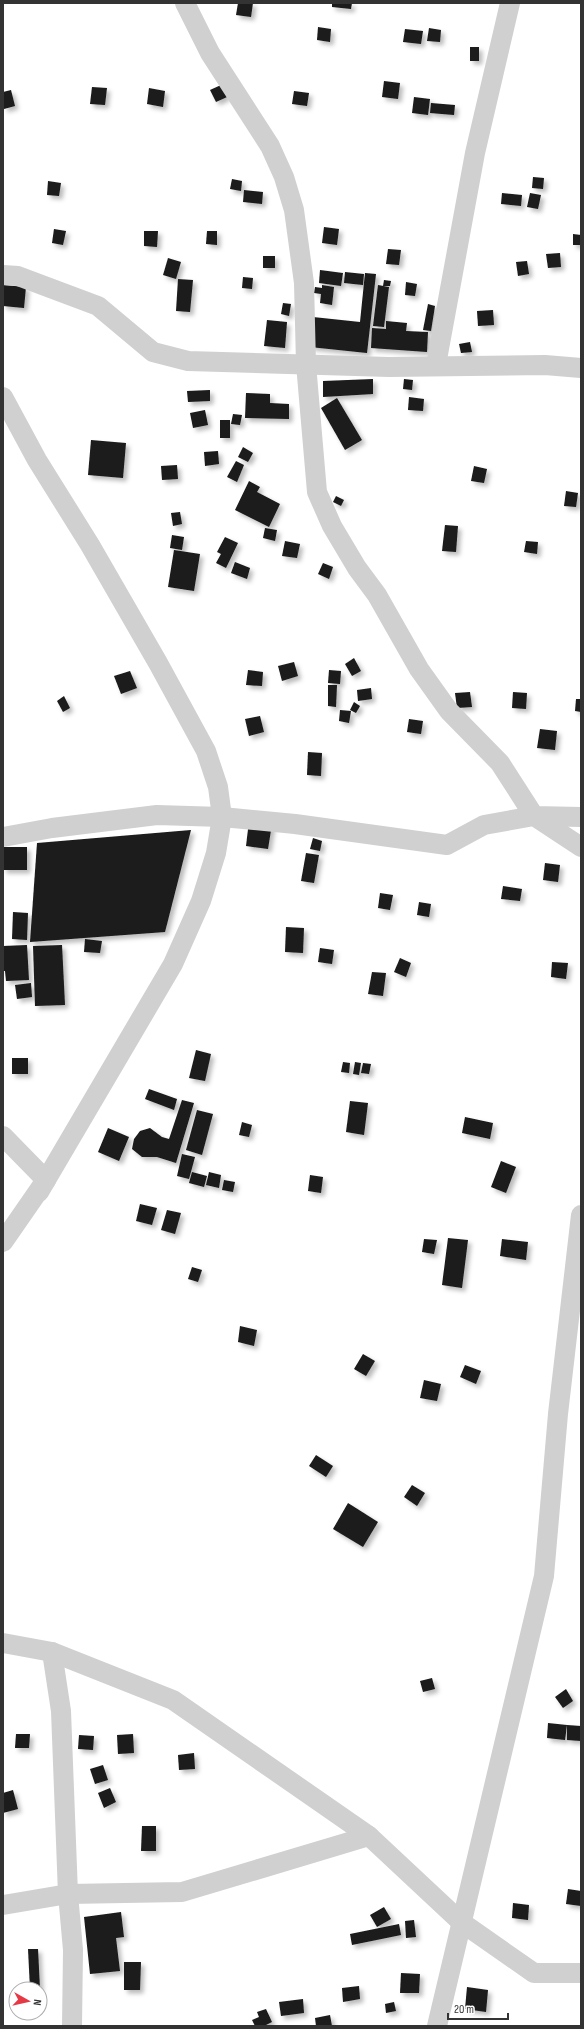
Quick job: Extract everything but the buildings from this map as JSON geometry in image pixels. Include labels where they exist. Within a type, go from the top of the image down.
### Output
[{"type":"street","points":[[185,3],[210,53],[270,146],[284,177],[294,210],[304,283],[306,364],[317,492],[332,526],[357,568],[377,595],[419,669],[449,711],[500,763],[534,816],[581,847]]},
{"type":"street","points":[[436,365],[475,153],[510,3]]},
{"type":"street","points":[[3,275],[18,276],[98,306],[153,352],[188,361],[389,367],[436,365],[545,365],[581,368]]},
{"type":"street","points":[[3,397],[37,460],[90,545],[158,663],[206,751],[218,787],[222,817],[216,853],[201,901],[173,964],[3,1254]]},
{"type":"street","points":[[3,837],[52,828],[157,815],[222,817],[310,826],[447,845],[484,825],[534,816],[581,817]]},
{"type":"street","points":[[3,1136],[46,1180]]},
{"type":"street","points":[[3,1242],[46,1180]]},
{"type":"street","points":[[437,2026],[544,1576],[558,1414],[581,1215]]},
{"type":"street","points":[[3,1643],[52,1652],[173,1700],[369,1836],[462,1922],[534,1973],[581,1973]]},
{"type":"street","points":[[52,1652],[61,1711],[68,1894],[73,1950],[72,2026]]},
{"type":"street","points":[[3,1905],[68,1894],[182,1892],[369,1836]]}]
